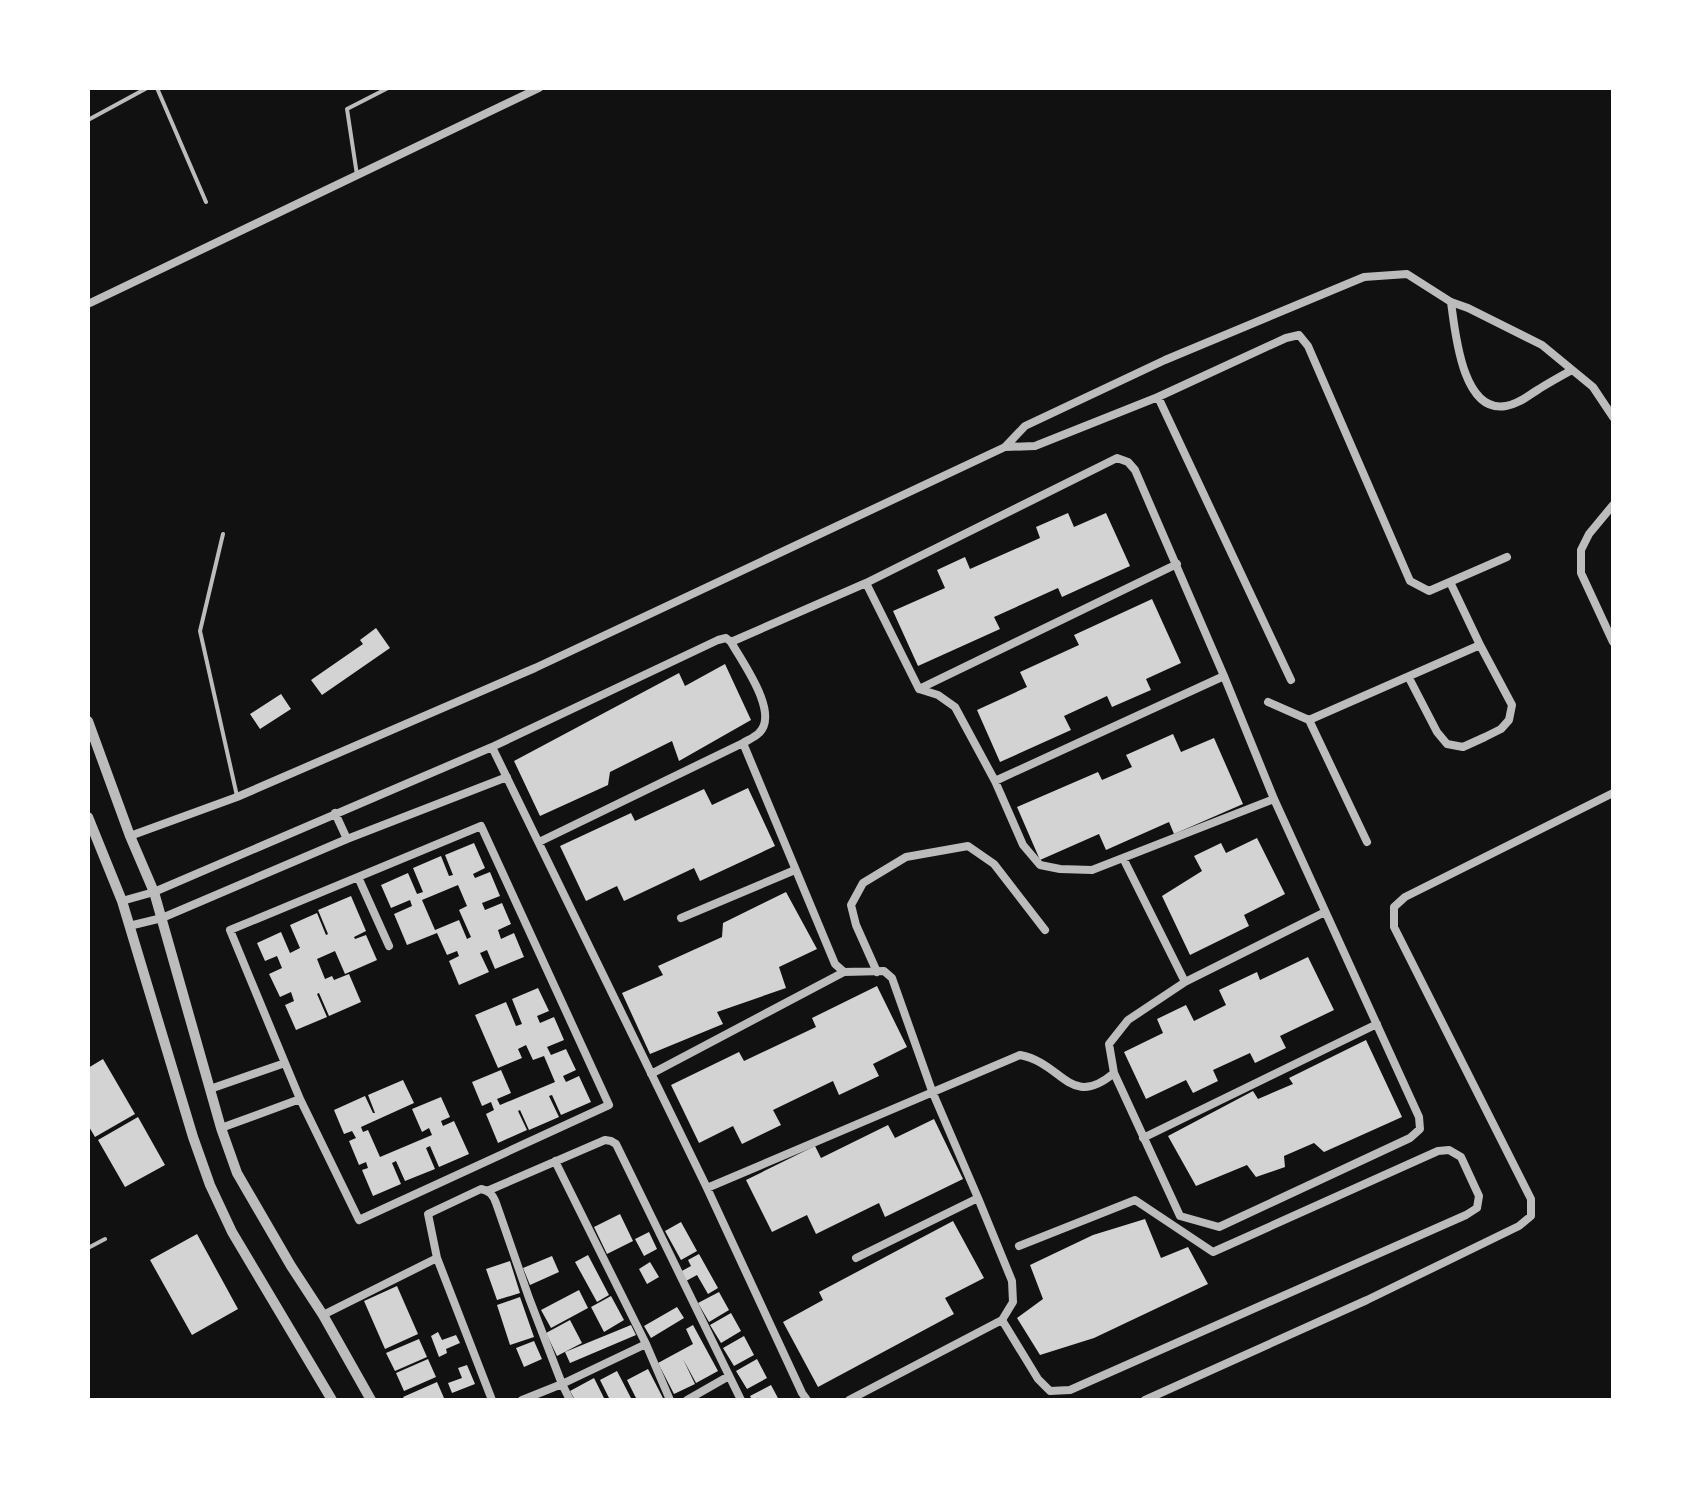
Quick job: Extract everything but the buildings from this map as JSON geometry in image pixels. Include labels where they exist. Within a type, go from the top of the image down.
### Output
[{"type":"street","points":[[88,304],[522,92],[539,88]]},
{"type":"street","points":[[130,836],[237,797],[535,668],[1005,447],[1025,426],[1039,419],[1165,360],[1364,277],[1407,274],[1451,302],[1542,345],[1593,387],[1613,417]]},
{"type":"street","points":[[1451,302],[1461,362],[1475,392],[1486,403],[1495,407],[1507,406],[1572,370]]},
{"type":"street","points":[[1005,447],[1035,446],[1158,397],[1286,338],[1299,335],[1308,346],[1410,581],[1429,591],[1507,557]]},
{"type":"street","points":[[1158,397],[1291,680]]},
{"type":"street","points":[[731,642],[866,583],[1117,458],[1128,462],[1135,470],[1274,799],[1419,1117],[1420,1129],[1410,1138],[1219,1227],[1180,1216],[1114,1073],[1109,1044],[1128,1020],[1185,982],[1325,912]]},
{"type":"street","points":[[1613,505],[1589,534],[1581,550],[1581,573],[1613,642]]},
{"type":"street","points":[[919,689],[1177,564]]},
{"type":"street","points":[[1409,678],[1437,732],[1447,744],[1463,747],[1501,729],[1509,720],[1512,705],[1450,582]]},
{"type":"street","points":[[866,583],[919,689],[938,695],[955,707],[995,781],[1023,845],[1040,865],[1092,870],[1274,799]]},
{"type":"street","points":[[122,901],[154,892],[492,747],[718,640],[726,638],[731,642],[765,704],[767,720],[760,732],[539,842]]},
{"type":"street","points":[[1309,720],[1480,645]]},
{"type":"street","points":[[995,781],[1224,676]]},
{"type":"street","points":[[1268,702],[1309,720],[1367,842]]},
{"type":"street","points":[[88,721],[154,892],[221,1128],[237,1173],[371,1400]]},
{"type":"street","points":[[743,743],[835,964],[844,972]]},
{"type":"street","points":[[492,747],[807,1400]]},
{"type":"street","points":[[129,926],[162,918],[347,839],[507,777]]},
{"type":"street","points":[[1145,1400],[1426,1272],[1519,1226],[1531,1216],[1531,1199],[1394,927],[1394,907],[1405,897],[1613,793]]},
{"type":"street","points":[[335,813],[347,839]]},
{"type":"street","points":[[88,817],[122,901],[210,1185],[232,1232],[332,1400]]},
{"type":"street","points":[[481,826],[609,1105],[359,1220],[285,1063],[230,930],[481,826]]},
{"type":"street","points":[[877,972],[856,925],[851,905],[863,883],[906,857],[968,846],[994,864],[1045,930]]},
{"type":"street","points":[[1123,858],[1185,982]]},
{"type":"street","points":[[681,918],[795,870]]},
{"type":"street","points":[[358,877],[389,946]]},
{"type":"street","points":[[651,1074],[844,972],[884,971],[892,978],[932,1091],[1012,1281],[1013,1302],[1002,1320],[849,1400]]},
{"type":"street","points":[[1143,1138],[1377,1024]]},
{"type":"street","points":[[707,1188],[1020,1055],[1045,1063],[1071,1083],[1086,1088],[1102,1083],[1114,1073]]},
{"type":"street","points":[[210,1089],[285,1063]]},
{"type":"street","points":[[221,1128],[300,1099]]},
{"type":"street","points":[[487,1191],[605,1140],[616,1144],[741,1400]]},
{"type":"street","points":[[1002,1320],[1038,1379],[1050,1391],[1070,1390],[1466,1215],[1477,1208],[1479,1196],[1461,1157],[1449,1150],[1438,1151],[1213,1252],[1135,1200],[1019,1246]]},
{"type":"street","points":[[555,1161],[646,1344],[670,1400]]},
{"type":"street","points":[[492,1400],[437,1258],[428,1214],[481,1189],[493,1195],[529,1298],[570,1400]]},
{"type":"street","points":[[856,1258],[978,1198]]},
{"type":"street","points":[[323,1315],[437,1258]]},
{"type":"street","points":[[522,1400],[646,1344]]},
{"type":"street","points":[[687,1400],[729,1376]]},
{"type":"lane","points":[[88,120],[147,88]]},
{"type":"lane","points":[[157,88],[206,202]]},
{"type":"lane","points":[[357,175],[347,109],[388,88]]},
{"type":"lane","points":[[223,534],[200,631],[237,797]]},
{"type":"lane","points":[[88,1248],[105,1239]]}]
